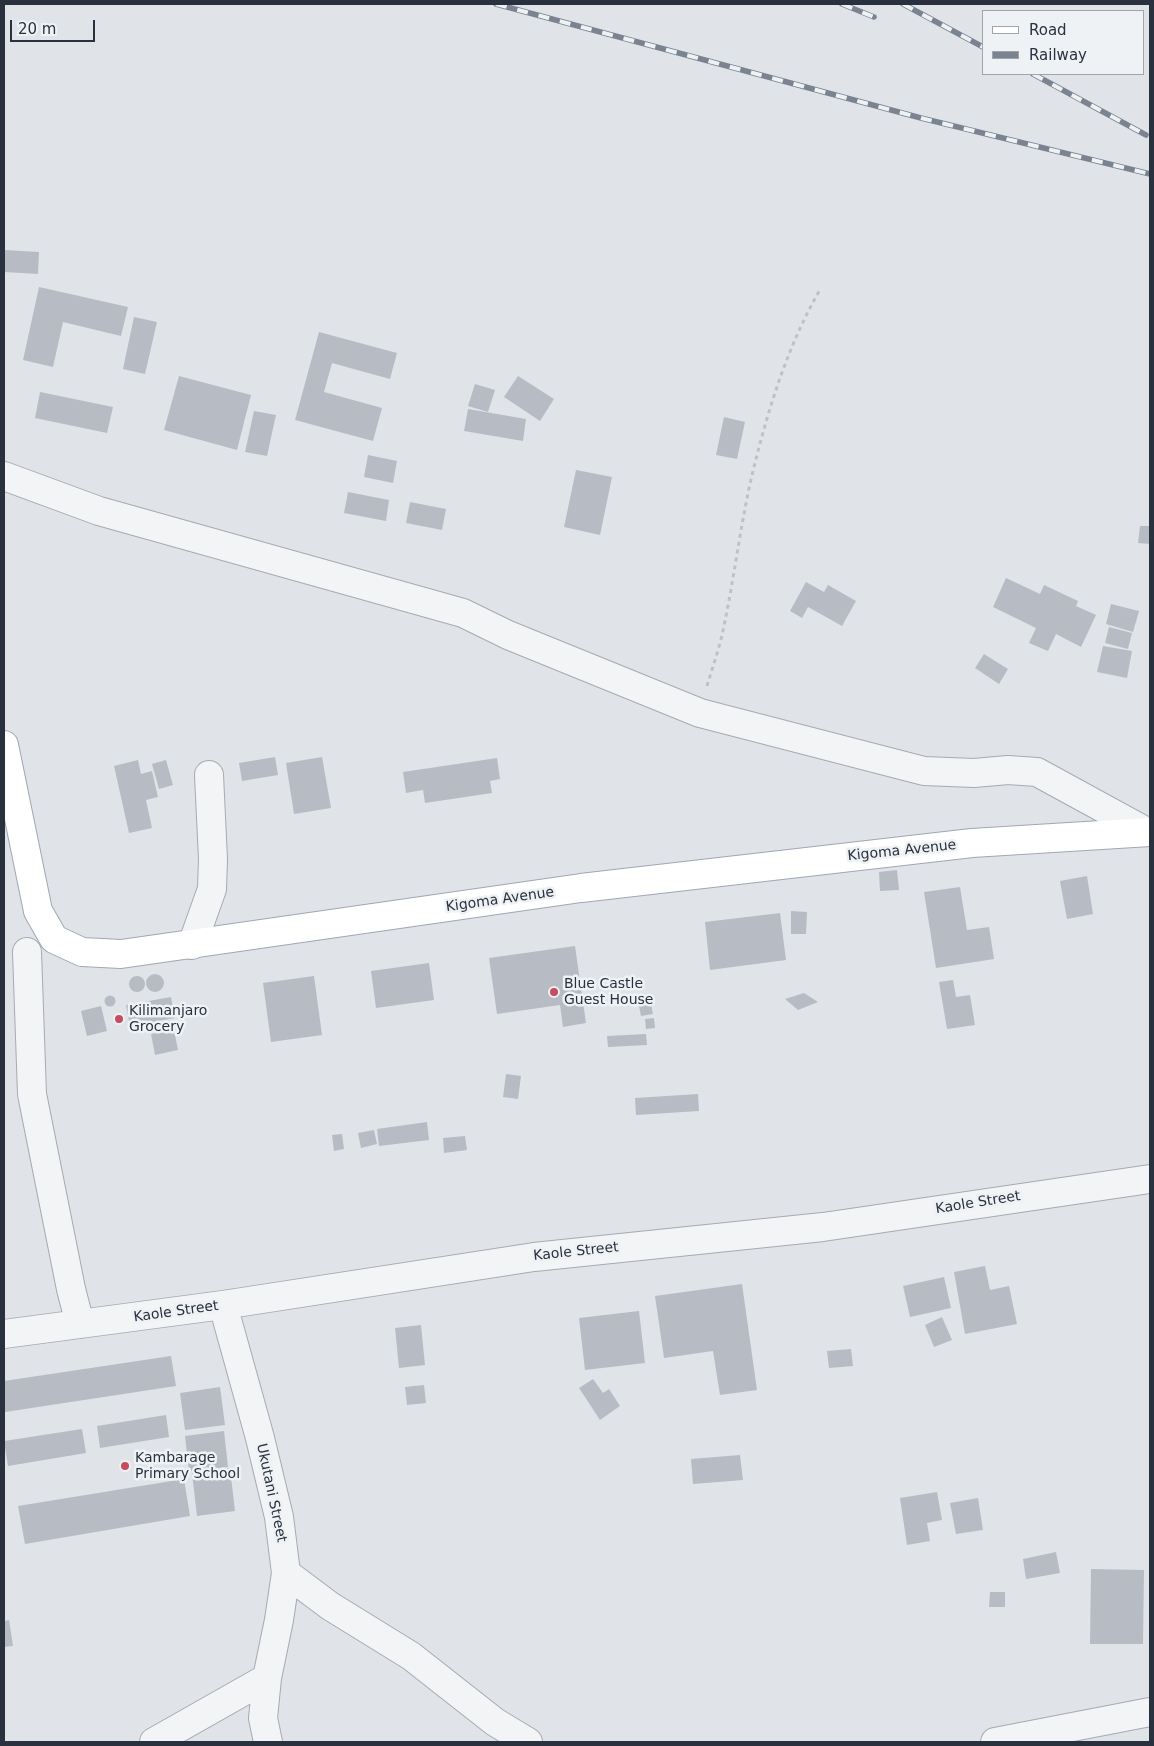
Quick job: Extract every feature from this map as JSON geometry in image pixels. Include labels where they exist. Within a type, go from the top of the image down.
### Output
[{"type":"main road","points":[[4,745],[38,911],[54,939]]},
{"type":"main road","name":"Kigoma Avenue","points":[[54,939],[82,952],[120,954],[581,888],[972,843],[1149,832]]},
{"type":"street","points":[[4,476],[99,510],[463,613],[508,636],[700,713],[924,771],[974,772],[1008,770],[1037,772],[1149,832]]},
{"type":"street","points":[[192,945],[212,889],[213,859],[209,775]]},
{"type":"street","points":[[54,939],[16,954],[32,1094],[71,1289],[80,1324]]},
{"type":"street","name":"Kaole Street","points":[[4,1334],[223,1305],[534,1256],[823,1227],[1150,1179]]},
{"type":"street","name":"Ukutani Street","points":[[223,1305],[260,1438],[279,1518],[286,1574],[267,1678],[264,1718],[268,1742]]},
{"type":"street","points":[[286,1574],[330,1606],[411,1656],[495,1722],[528,1742]]},
{"type":"street","points":[[154,1742],[267,1678]]},
{"type":"street","points":[[995,1742],[1150,1712]]},
{"type":"path","points":[[700,713],[722,635],[755,460],[791,348],[821,288]]},
{"type":"building","points":[[4,250],[39,252],[38,274],[4,272]]},
{"type":"building","points":[[39,287],[128,307],[121,336],[63,322],[53,367],[23,360]]},
{"type":"building","points":[[134,317],[157,322],[145,374],[123,369]]},
{"type":"building","points":[[319,332],[397,353],[390,379],[332,363],[324,392],[382,408],[373,441],[295,420]]},
{"type":"building","points":[[179,376],[251,395],[237,450],[164,430]]},
{"type":"building","points":[[518,376],[554,399],[540,421],[504,397]]},
{"type":"building","points":[[475,384],[495,390],[488,412],[468,406]]},
{"type":"building","points":[[40,392],[113,407],[107,433],[35,418]]},
{"type":"building","points":[[468,409],[526,419],[523,441],[464,431]]},
{"type":"building","points":[[254,411],[276,415],[267,456],[245,452]]},
{"type":"building","points":[[724,417],[745,422],[737,459],[716,455]]},
{"type":"building","points":[[368,455],[397,461],[393,483],[364,477]]},
{"type":"building","points":[[576,470],[612,477],[600,535],[564,527]]},
{"type":"building","points":[[348,492],[389,500],[386,521],[344,513]]},
{"type":"building","points":[[410,502],[446,509],[442,530],[406,523]]},
{"type":"building","points":[[1140,526],[1150,526],[1150,544],[1138,543]]},
{"type":"building","points":[[1006,578],[1040,594],[1044,585],[1078,601],[1076,606],[1096,615],[1081,647],[1056,634],[1048,651],[1029,643],[1036,628],[993,607]]},
{"type":"building","points":[[806,582],[824,592],[828,585],[856,601],[842,626],[808,607],[802,618],[790,611]]},
{"type":"building","points":[[1111,604],[1139,611],[1133,632],[1106,624]]},
{"type":"building","points":[[1109,627],[1132,633],[1128,649],[1105,643]]},
{"type":"building","points":[[1103,646],[1132,651],[1127,678],[1097,672]]},
{"type":"building","points":[[984,654],[1008,669],[999,684],[975,668]]},
{"type":"building","points":[[275,757],[278,775],[242,781],[239,763]]},
{"type":"building","points":[[322,757],[331,808],[294,814],[286,763]]},
{"type":"building","points":[[497,758],[500,779],[490,781],[492,793],[425,803],[423,790],[406,793],[403,772]]},
{"type":"building","points":[[138,760],[141,774],[152,771],[158,797],[146,800],[152,828],[129,833],[114,766]]},
{"type":"building","points":[[166,760],[173,785],[159,789],[152,764]]},
{"type":"building","points":[[897,870],[899,890],[880,891],[879,872]]},
{"type":"building","points":[[1087,876],[1093,914],[1067,919],[1060,881]]},
{"type":"building","points":[[960,887],[967,930],[989,927],[994,959],[936,968],[924,892]]},
{"type":"building","points":[[791,911],[807,912],[806,934],[791,934]]},
{"type":"building","points":[[780,913],[786,960],[710,970],[705,922]]},
{"type":"building","points":[[575,946],[586,1023],[563,1027],[560,1005],[497,1014],[489,958]]},
{"type":"building","points":[[429,963],[434,1000],[376,1008],[371,971]]},
{"type":"building","points":[[155,974],[161,977],[164,983],[161,989],[155,992],[149,989],[146,983],[149,977]]},
{"type":"building","points":[[137,976],[145,984],[137,992],[129,984]]},
{"type":"building","points":[[314,976],[322,1035],[271,1042],[263,983]]},
{"type":"building","points":[[953,980],[956,997],[970,995],[975,1025],[947,1029],[939,982]]},
{"type":"building","points":[[804,993],[818,1002],[798,1010],[785,999]]},
{"type":"building","points":[[649,994],[653,1014],[641,1016],[637,996]]},
{"type":"building","points":[[110,995],[116,1001],[110,1007],[104,1001]]},
{"type":"building","points":[[171,997],[175,1018],[130,1026],[126,1005]]},
{"type":"building","points":[[101,1006],[107,1031],[87,1036],[81,1011]]},
{"type":"building","points":[[654,1018],[655,1028],[646,1029],[645,1019]]},
{"type":"building","points":[[174,1030],[178,1050],[155,1055],[151,1034]]},
{"type":"building","points":[[646,1034],[647,1045],[608,1047],[607,1036]]},
{"type":"building","points":[[506,1074],[521,1076],[518,1099],[503,1097]]},
{"type":"building","points":[[698,1094],[699,1111],[636,1115],[635,1098]]},
{"type":"building","points":[[427,1122],[429,1140],[379,1146],[377,1129]]},
{"type":"building","points":[[374,1130],[377,1144],[361,1148],[358,1133]]},
{"type":"building","points":[[342,1134],[344,1149],[334,1151],[332,1135]]},
{"type":"building","points":[[465,1136],[467,1150],[444,1153],[443,1138]]},
{"type":"building","points":[[985,1266],[990,1290],[1009,1286],[1017,1324],[965,1334],[954,1272]]},
{"type":"building","points":[[944,1277],[951,1308],[910,1317],[903,1286]]},
{"type":"building","points":[[742,1284],[757,1390],[720,1395],[713,1351],[664,1358],[655,1296]]},
{"type":"building","points":[[639,1311],[645,1363],[585,1370],[579,1318]]},
{"type":"building","points":[[942,1317],[952,1340],[934,1347],[925,1325]]},
{"type":"building","points":[[421,1325],[425,1365],[399,1368],[395,1328]]},
{"type":"building","points":[[851,1349],[853,1366],[829,1368],[827,1351]]},
{"type":"building","points":[[171,1356],[176,1386],[5,1412],[4,1381]]},
{"type":"building","points":[[593,1379],[603,1393],[609,1389],[620,1406],[600,1420],[579,1388]]},
{"type":"building","points":[[424,1385],[426,1403],[407,1405],[405,1387]]},
{"type":"building","points":[[220,1387],[225,1425],[185,1430],[180,1393]]},
{"type":"building","points":[[166,1415],[169,1437],[100,1448],[97,1426]]},
{"type":"building","points":[[82,1429],[86,1453],[8,1466],[4,1441]]},
{"type":"building","points":[[224,1431],[228,1467],[189,1471],[185,1436]]},
{"type":"building","points":[[740,1455],[743,1480],[693,1484],[691,1459]]},
{"type":"building","points":[[230,1468],[235,1511],[197,1516],[192,1473]]},
{"type":"building","points":[[184,1479],[190,1516],[25,1544],[18,1506]]},
{"type":"building","points":[[937,1492],[942,1520],[927,1523],[930,1541],[907,1545],[900,1498]]},
{"type":"building","points":[[978,1498],[983,1530],[956,1534],[950,1503]]},
{"type":"building","points":[[1056,1552],[1060,1573],[1026,1579],[1023,1559]]},
{"type":"building","points":[[1091,1569],[1144,1570],[1143,1644],[1090,1644]]},
{"type":"building","points":[[990,1592],[1005,1592],[1005,1607],[989,1607]]},
{"type":"building","points":[[9,1620],[13,1646],[4,1647],[4,1621]]},
{"type":"railway","points":[[496,4],[921,118],[1150,174]]},
{"type":"railway","points":[[842,4],[874,17]]},
{"type":"railway","points":[[903,4],[982,46]]},
{"type":"railway","points":[[1035,75],[1146,135]]},
{"type":"place","name":"Blue Castle Guest House","points":[[554,992]]},
{"type":"place","name":"Kilimanjaro Grocery","points":[[119,1019]]},
{"type":"place","name":"Kambarage Primary School","points":[[125,1466]]}]
